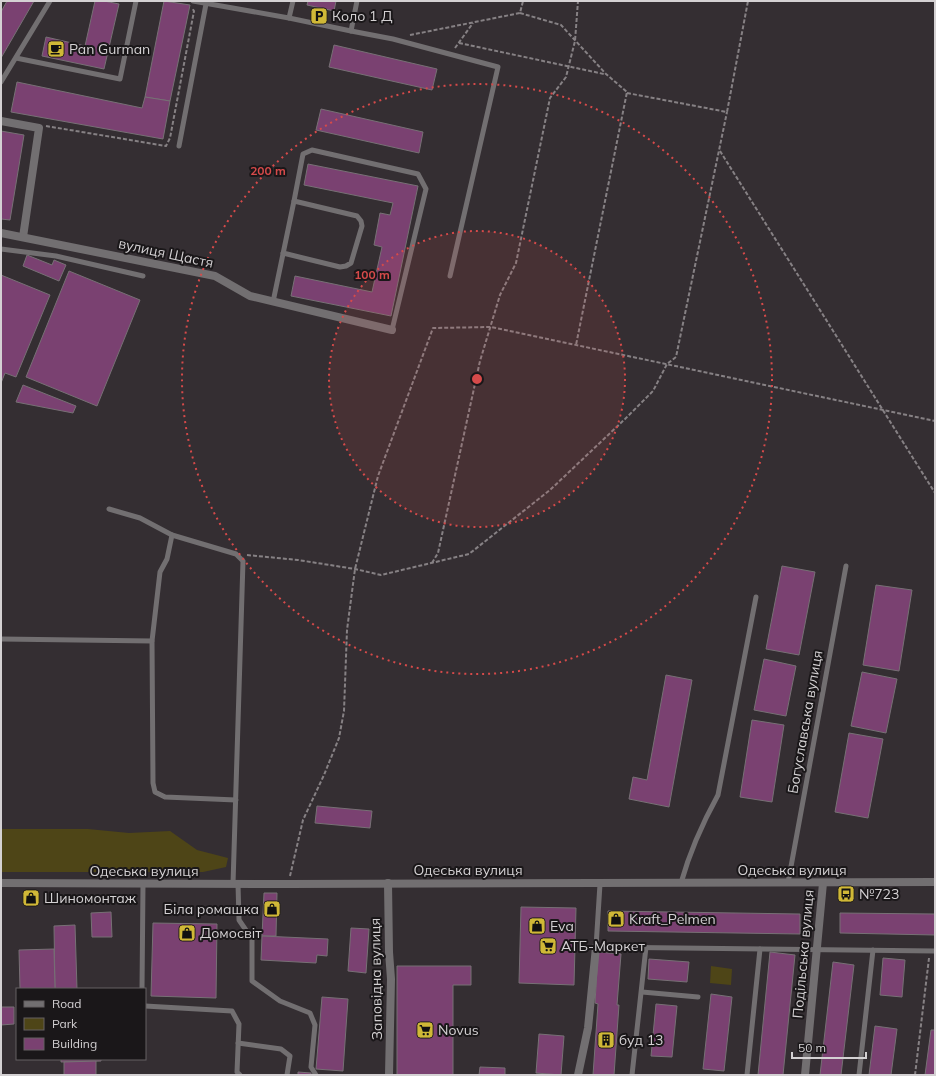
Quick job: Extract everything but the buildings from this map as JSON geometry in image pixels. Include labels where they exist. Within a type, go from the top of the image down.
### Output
[{"type":"street","points":[[1,121],[39,128],[22,237]]},
{"type":"street","name":"вулиця Щастя","points":[[1,232],[215,276],[250,296],[392,330]]},
{"type":"street","name":"Одеська вулиця","points":[[1,883],[600,884],[935,882]]},
{"type":"street","name":"Заповідна вулиця","points":[[388,883],[391,979],[389,1075]]},
{"type":"street","name":"Подільська вулиця","points":[[805,1075],[823,883]]},
{"type":"street","points":[[578,1075],[588,1028],[596,947]]},
{"type":"lane","points":[[1,82],[50,1]]},
{"type":"lane","points":[[16,58],[120,80],[136,1]]},
{"type":"lane","points":[[289,18],[293,1]]},
{"type":"lane","points":[[351,31],[357,1]]},
{"type":"lane","points":[[191,3],[206,4],[289,18],[393,39],[498,67],[450,276]]},
{"type":"lane","points":[[180,146],[206,4]]},
{"type":"lane","points":[[273,302],[303,154],[312,150],[418,174],[426,189],[392,330]]},
{"type":"lane","points":[[283,253],[340,267],[346,266],[351,263],[362,226],[357,216],[294,201]]},
{"type":"lane","points":[[1,249],[56,256],[143,276]]},
{"type":"lane","points":[[109,509],[140,518],[172,535],[236,554],[243,561],[236,800],[236,884],[239,920],[252,938],[252,981],[280,1001],[310,1013],[315,1025],[311,1067],[316,1075]]},
{"type":"lane","points":[[172,535],[167,559],[160,572],[152,641],[153,783],[155,792],[165,797],[236,800]]},
{"type":"lane","name":"Богуславська вулиця","points":[[788,883],[846,566]]},
{"type":"lane","points":[[681,883],[686,863],[700,829],[718,796],[756,597]]},
{"type":"lane","points":[[1,639],[152,641]]},
{"type":"lane","points":[[142,988],[143,884]]},
{"type":"lane","points":[[600,884],[596,947],[932,951]]},
{"type":"lane","points":[[632,1075],[646,947]]},
{"type":"lane","points":[[747,1075],[760,949]]},
{"type":"lane","points":[[859,1075],[873,950]]},
{"type":"lane","points":[[642,992],[698,997]]},
{"type":"lane","points":[[146,1006],[232,1011],[239,1024],[237,1072],[240,1075]]},
{"type":"lane","points":[[238,1043],[280,1049],[290,1056],[287,1075]]},
{"type":"path","points":[[520,13],[523,1]]},
{"type":"path","points":[[432,563],[438,553],[480,361],[500,295],[516,263],[550,98],[566,77],[569,66],[575,41],[578,1]]},
{"type":"path","points":[[236,554],[298,560],[355,569],[381,575],[469,554],[550,490],[653,391],[667,364],[676,357],[727,112],[748,1]]},
{"type":"path","points":[[39,128],[47,125],[166,146],[170,138],[194,10],[191,3]]},
{"type":"path","points":[[393,39],[520,13],[561,25],[606,74],[627,92],[727,112]]},
{"type":"path","points":[[451,54],[473,22]]},
{"type":"path","points":[[459,43],[606,74]]},
{"type":"path","points":[[576,345],[627,92]]},
{"type":"path","points":[[719,150],[935,493]]},
{"type":"path","points":[[289,884],[303,820],[339,738],[344,711],[347,630],[355,569],[378,476],[433,328],[491,327],[935,421]]},
{"type":"path","points":[[915,1075],[932,951]]},
{"type":"green space","points":[[1,829],[88,829],[129,833],[170,831],[197,850],[228,858],[226,867],[203,872],[1,872]]},
{"type":"green space","points":[[711,966],[732,969],[731,985],[710,983]]},
{"type":"place","name":"Коло 1 Д","points":[[319,16]]},
{"type":"place","name":"Pan Gurman","points":[[56,49]]},
{"type":"place","name":"№723","points":[[846,894]]},
{"type":"place","name":"Шиномонтаж","points":[[31,898]]},
{"type":"place","name":"Біла ромашка","points":[[272,909]]},
{"type":"place","name":"Kraft_Pelmen","points":[[616,919]]},
{"type":"place","name":"Eva","points":[[537,926]]},
{"type":"place","name":"Домосвіт","points":[[187,933]]},
{"type":"place","name":"АТБ-Маркет","points":[[548,946]]},
{"type":"place","name":"Novus","points":[[425,1030]]},
{"type":"place","name":"буд 13","points":[[606,1040]]}]
